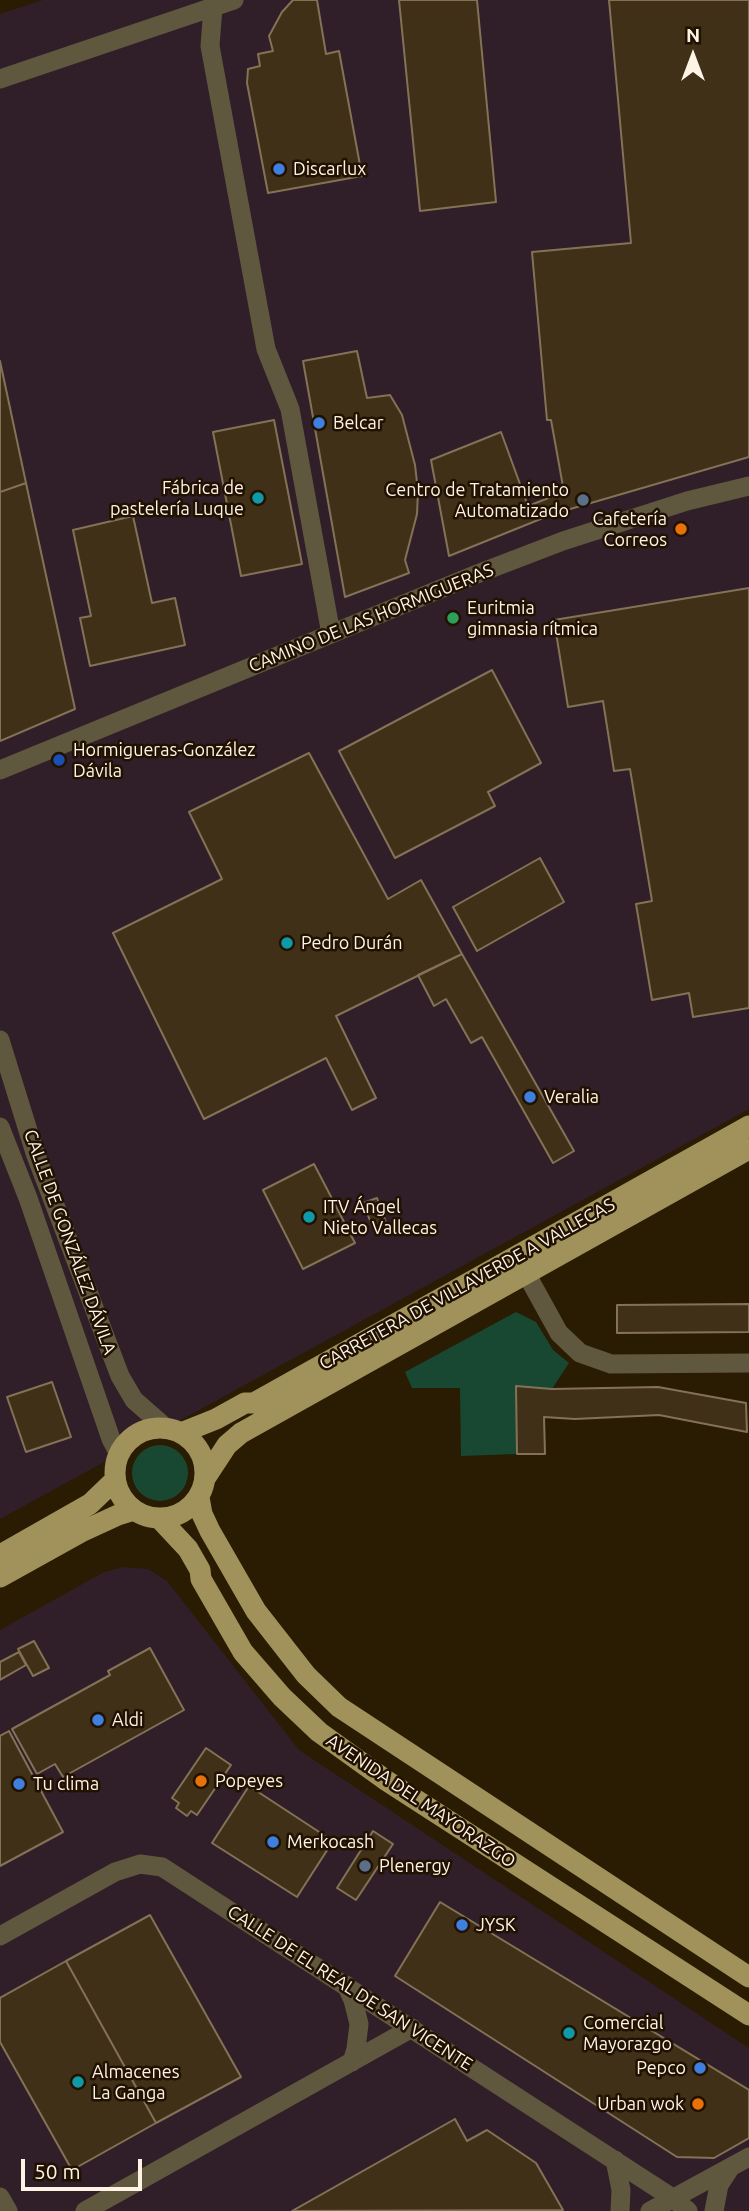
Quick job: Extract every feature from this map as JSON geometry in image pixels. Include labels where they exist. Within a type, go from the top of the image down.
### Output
[{"type":"main road","name":"CARRETERA DE VILLAVERDE A VALLECAS","points":[[173,1430],[216,1419],[245,1403],[254,1403],[749,1126]]},
{"type":"main road","name":"CARRETERA DE VILLAVERDE A VALLECAS","points":[[202,1487],[227,1445],[241,1433],[749,1149]]},
{"type":"main road","points":[[151,1429],[173,1430],[192,1441],[200,1451],[205,1464],[202,1487],[189,1509],[176,1516],[160,1519],[144,1515],[125,1502],[115,1480],[116,1466],[119,1454],[127,1442],[138,1434],[151,1429]]},
{"type":"main road","points":[[0,1555],[90,1504],[115,1480]]},
{"type":"main road","name":"AVENIDA DEL MAYORAZGO","points":[[202,1487],[202,1514],[261,1619],[306,1675],[339,1707],[749,1977]]},
{"type":"main road","points":[[0,1577],[81,1532],[134,1510]]},
{"type":"main road","name":"AVENIDA DEL MAYORAZGO","points":[[160,1519],[188,1549],[200,1570],[201,1579],[243,1651],[282,1697],[319,1732],[387,1781],[749,2015]]},
{"type":"street","points":[[0,79],[234,0]]},
{"type":"street","points":[[213,7],[210,46],[266,349],[290,409],[331,634]]},
{"type":"street","name":"CAMINO DE LAS HORMIGUERAS","points":[[0,770],[477,574],[574,537],[687,501],[749,486]]},
{"type":"street","name":"CALLE DE GONZÁLEZ DÁVILA","points":[[0,1040],[35,1153],[123,1383],[134,1400],[173,1430]]},
{"type":"street","name":"CALLE DE GONZÁLEZ DÁVILA","points":[[0,1127],[6,1164],[37,1224],[111,1439],[119,1454]]},
{"type":"street","points":[[6,1164],[35,1153]]},
{"type":"street","points":[[527,1275],[559,1333],[580,1353],[611,1364],[749,1363]]},
{"type":"street","name":"CALLE DE EL REAL DE SAN VICENTE","points":[[0,1936],[115,1872],[140,1864],[151,1864],[172,1873],[681,2205]]},
{"type":"street","points":[[346,1985],[359,2024],[352,2062]]},
{"type":"street","points":[[85,2211],[412,2028]]},
{"type":"street","points":[[650,2211],[681,2205],[749,2157]]},
{"type":"street","points":[[615,2160],[621,2190],[621,2211]]},
{"type":"street","points":[[713,2211],[719,2185],[730,2168]]},
{"type":"street","points":[[0,2197],[8,2211]]},
{"type":"shaded area","points":[[43,0],[749,0],[749,1109],[0,1519],[0,14]]},
{"type":"shaded area","points":[[124,1567],[148,1569],[167,1581],[299,1750],[749,2048],[749,2211],[0,2211],[0,1630],[104,1572]]},
{"type":"green space","points":[[516,1312],[536,1322],[553,1350],[569,1363],[552,1389],[516,1386],[517,1454],[461,1456],[460,1388],[412,1388],[405,1372]]},
{"type":"green space","points":[[160,1445],[171,1447],[180,1453],[186,1462],[186,1484],[180,1493],[171,1499],[160,1501],[149,1499],[140,1493],[134,1484],[132,1473],[134,1462],[140,1453],[149,1447]]},
{"type":"building","points":[[293,0],[317,0],[326,54],[339,51],[362,176],[268,193],[247,83],[248,69],[260,66],[258,54],[273,51],[269,36],[282,12]]},
{"type":"building","points":[[399,0],[477,0],[496,202],[420,211]]},
{"type":"building","points":[[609,0],[749,0],[749,457],[553,514],[449,556],[431,460],[501,432],[528,506],[564,492],[551,420],[547,420],[532,252],[631,243]]},
{"type":"building","points":[[357,351],[367,398],[390,395],[402,415],[415,465],[417,514],[405,560],[409,573],[345,597],[303,361]]},
{"type":"building","points":[[0,361],[26,483],[0,492]]},
{"type":"building","name":"Fábrica de pastelería Luque","points":[[274,420],[302,564],[241,576],[213,432]]},
{"type":"building","points":[[26,483],[75,709],[0,741],[0,492]]},
{"type":"building","points":[[133,516],[152,603],[175,598],[185,645],[90,666],[80,618],[91,616],[73,530]]},
{"type":"building","points":[[749,588],[749,1008],[693,1017],[689,993],[652,1000],[636,904],[652,901],[630,769],[614,771],[603,701],[568,707],[554,620]]},
{"type":"building","points":[[492,670],[541,763],[488,792],[495,806],[395,858],[339,751]]},
{"type":"building","name":"Pedro Durán","points":[[309,753],[388,899],[421,880],[462,954],[336,1016],[376,1098],[352,1110],[326,1058],[204,1119],[113,933],[222,879],[189,812]]},
{"type":"building","points":[[540,858],[564,902],[477,951],[453,907]]},
{"type":"building","name":"Veralia","points":[[462,954],[574,1151],[553,1163],[482,1037],[471,1043],[446,999],[434,1006],[418,975]]},
{"type":"building","name":"ITV Ángel Nieto Vallecas","points":[[314,1164],[355,1243],[303,1269],[263,1190]]},
{"type":"building","points":[[377,1198],[388,1228],[375,1233],[363,1203]]},
{"type":"building","points":[[749,1304],[749,1332],[617,1333],[617,1305]]},
{"type":"building","points":[[52,1382],[71,1437],[26,1452],[7,1397]]},
{"type":"building","points":[[516,1386],[552,1389],[658,1387],[746,1403],[747,1432],[659,1415],[575,1419],[544,1417],[545,1454],[517,1454]]},
{"type":"building","points":[[34,1641],[49,1668],[33,1676],[18,1649]]},
{"type":"building","name":"Aldi","points":[[150,1648],[184,1710],[63,1777],[55,1764],[37,1774],[12,1729],[110,1675],[108,1671]]},
{"type":"building","points":[[19,1652],[26,1665],[0,1680],[0,1662]]},
{"type":"building","name":"Tu clima","points":[[9,1731],[63,1832],[0,1866],[0,1736]]},
{"type":"building","name":"Popeyes","points":[[206,1748],[231,1765],[197,1815],[191,1811],[187,1816],[176,1808],[179,1803],[172,1798]]},
{"type":"building","name":"Merkocash","points":[[249,1786],[333,1841],[297,1897],[212,1843]]},
{"type":"building","name":"Plenergy","points":[[373,1831],[393,1844],[356,1900],[337,1888]]},
{"type":"building","name":"Comercial Mayorazgo","points":[[440,1902],[749,2090],[749,2138],[714,2158],[677,2157],[395,1976]]},
{"type":"building","points":[[150,1915],[241,2077],[156,2123],[66,1961]]},
{"type":"building","name":"Almacenes La Ganga","points":[[66,1961],[156,2123],[72,2170],[0,2042],[0,1998]]},
{"type":"building","points":[[455,2119],[467,2141],[487,2130],[536,2163],[563,2210],[292,2211]]},
{"type":"place","name":"Discarlux","points":[[279,169]]},
{"type":"place","name":"Belcar","points":[[319,423]]},
{"type":"place","name":"Fábrica de pastelería Luque","points":[[258,498]]},
{"type":"place","name":"Centro de Tratamiento Automatizado","points":[[583,500]]},
{"type":"place","name":"Cafetería Correos","points":[[681,529]]},
{"type":"place","name":"Euritmia gimnasia rítmica","points":[[453,618]]},
{"type":"place","name":"Hormigueras-González Dávila","points":[[59,760]]},
{"type":"place","name":"Pedro Durán","points":[[287,943]]},
{"type":"place","name":"Veralia","points":[[530,1097]]},
{"type":"place","name":"ITV Ángel Nieto Vallecas","points":[[309,1217]]},
{"type":"place","name":"Aldi","points":[[98,1720]]},
{"type":"place","name":"Popeyes","points":[[201,1781]]},
{"type":"place","name":"Tu clima","points":[[19,1784]]},
{"type":"place","name":"Merkocash","points":[[273,1842]]},
{"type":"place","name":"Plenergy","points":[[365,1866]]},
{"type":"place","name":"JYSK","points":[[462,1925]]},
{"type":"place","name":"Comercial Mayorazgo","points":[[569,2033]]},
{"type":"place","name":"Pepco","points":[[700,2068]]},
{"type":"place","name":"Almacenes La Ganga","points":[[78,2082]]},
{"type":"place","name":"Urban wok","points":[[698,2104]]}]
